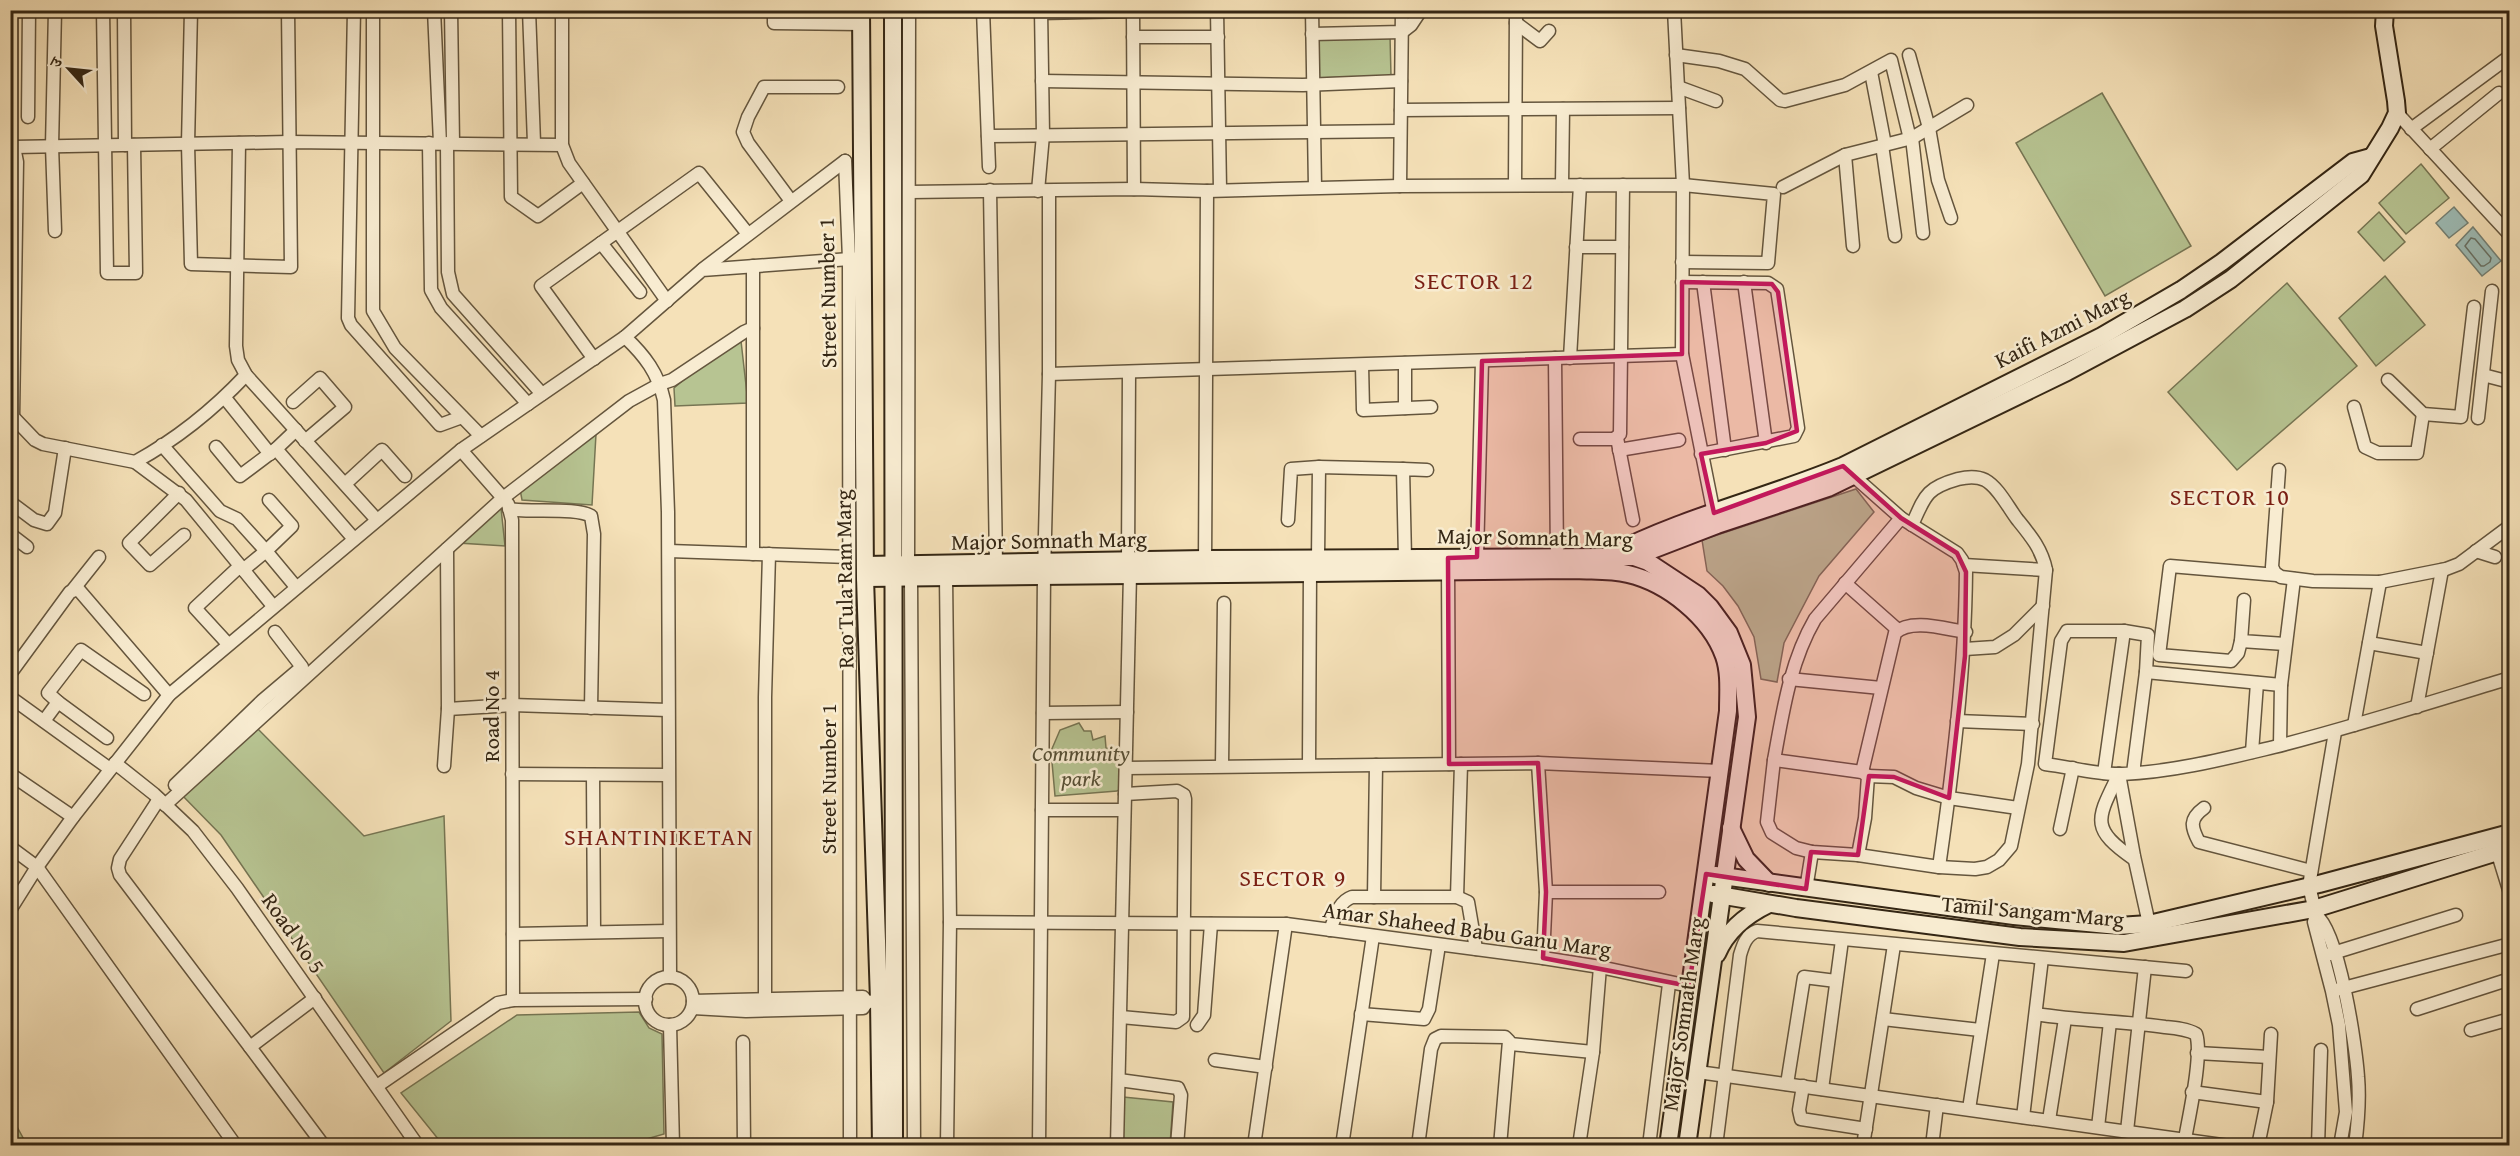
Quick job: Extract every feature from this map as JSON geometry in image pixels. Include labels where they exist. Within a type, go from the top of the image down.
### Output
[{"type":"street","points":[[28,117],[29,10]]},
{"type":"street","points":[[55,10],[52,146],[55,231]]},
{"type":"street","points":[[103,10],[107,273],[136,273],[124,10]]},
{"type":"street","points":[[191,10],[188,144],[191,264],[291,267],[288,10]]},
{"type":"street","points":[[354,10],[348,318],[358,333],[440,426],[462,417]]},
{"type":"street","points":[[373,10],[373,312],[395,348],[481,436]]},
{"type":"street","points":[[434,10],[449,283],[456,298],[542,394]]},
{"type":"street","points":[[451,10],[442,143],[429,273],[431,290],[441,308],[528,404]]},
{"type":"street","points":[[508,10],[511,198],[538,216],[583,183]]},
{"type":"street","points":[[529,10],[534,143]]},
{"type":"street","points":[[562,10],[562,145],[569,163],[667,301]]},
{"type":"street","points":[[774,10],[774,23],[861,17]]},
{"type":"street","points":[[893,10],[901,571],[914,1146]]},
{"type":"street","points":[[894,1146],[901,571],[910,192],[909,10]]},
{"type":"street","points":[[983,10],[989,167]]},
{"type":"street","points":[[1217,10],[1221,133],[1220,189]]},
{"type":"street","points":[[1312,10],[1315,187]]},
{"type":"street","points":[[1400,186],[1402,10]]},
{"type":"street","points":[[1312,34],[1402,32],[1411,25],[1421,10]]},
{"type":"street","points":[[1674,10],[1683,185],[1682,354],[1715,519]]},
{"type":"street","points":[[2385,10],[2384,26],[2397,113],[2510,235]]},
{"type":"street","points":[[1038,1146],[1049,374],[1043,191],[1041,12],[1133,11],[1134,189]]},
{"type":"street","name":"Rao Tula Ram Marg","points":[[861,17],[856,259],[865,572],[873,1002],[881,1146]]},
{"type":"street","points":[[1516,17],[1540,40],[1549,31]]},
{"type":"street","points":[[1515,185],[1516,17]]},
{"type":"street","points":[[1133,37],[1218,37]]},
{"type":"street","points":[[1676,55],[1719,61],[1745,69],[1780,100],[1785,101],[1845,86],[1891,60],[1911,139],[1923,233]]},
{"type":"street","points":[[1909,55],[1929,128],[1938,180],[1951,218]]},
{"type":"street","points":[[2411,129],[2508,61]]},
{"type":"street","points":[[1871,72],[1884,145],[1895,236]]},
{"type":"street","points":[[1042,81],[1312,85],[1401,81]]},
{"type":"street","points":[[10,910],[73,817],[169,695],[461,450],[625,337],[702,270],[791,201],[743,132],[748,117],[764,87],[838,87]]},
{"type":"street","points":[[1678,87],[1716,101]]},
{"type":"street","points":[[2430,149],[2499,93]]},
{"type":"street","points":[[1783,187],[1845,155],[1911,139],[1967,105]]},
{"type":"street","points":[[1401,110],[1679,108]]},
{"type":"street","points":[[1563,109],[1563,185]]},
{"type":"street","points":[[1606,557],[1646,537],[1715,519],[1848,471],[2067,372],[2185,309],[2231,279],[2336,197],[2361,174],[2397,113]]},
{"type":"street","points":[[988,136],[1400,131]]},
{"type":"street","points":[[273,606],[179,493],[135,462],[35,440],[12,422],[17,162],[12,145],[290,142],[562,145]]},
{"type":"street","points":[[239,143],[236,346],[238,360],[246,375],[377,520]]},
{"type":"street","points":[[1845,155],[1853,246]]},
{"type":"street","name":"Street Number 1","points":[[791,201],[845,161],[856,259],[849,557],[850,1146]]},
{"type":"street","points":[[594,359],[541,286],[699,173],[748,234]]},
{"type":"street","points":[[1570,358],[1580,185]]},
{"type":"street","points":[[1623,185],[1621,429],[1618,444],[1633,520]]},
{"type":"street","points":[[910,192],[1683,185],[1774,194],[1768,263],[1682,262]]},
{"type":"street","points":[[990,190],[996,563]]},
{"type":"street","points":[[1205,566],[1204,370],[1207,191]]},
{"type":"street","points":[[601,243],[640,292]]},
{"type":"street","points":[[1576,247],[1623,248]]},
{"type":"street","points":[[702,270],[856,259]]},
{"type":"street","points":[[753,266],[753,554]]},
{"type":"street","points":[[1682,282],[1768,283],[1777,289],[1798,428],[1794,436],[1701,454]]},
{"type":"street","points":[[1703,282],[1725,450]]},
{"type":"street","points":[[1744,282],[1766,443]]},
{"type":"street","points":[[2478,418],[2492,291]]},
{"type":"street","points":[[441,308],[456,298]]},
{"type":"street","points":[[2388,380],[2423,414],[2461,417],[2474,307]]},
{"type":"street","points":[[358,333],[378,321]]},
{"type":"street","points":[[324,1146],[120,875],[118,868],[120,859],[162,802],[181,790],[447,549],[629,401],[672,380],[753,328]]},
{"type":"street","points":[[625,337],[642,353],[660,384],[664,400],[669,551],[670,977]]},
{"type":"street","points":[[1049,374],[1570,358],[1622,354],[1682,354]]},
{"type":"street","points":[[1555,358],[1557,557]]},
{"type":"street","points":[[1477,557],[1482,361]]},
{"type":"street","points":[[1405,363],[1405,408]]},
{"type":"street","points":[[1362,365],[1363,410],[1431,407]]},
{"type":"street","points":[[1117,1146],[1127,712],[1129,372]]},
{"type":"street","points":[[135,462],[162,446],[225,398],[246,375]]},
{"type":"street","points":[[2483,375],[2510,382]]},
{"type":"street","points":[[293,402],[321,378],[345,406],[305,441]]},
{"type":"street","points":[[2464,390],[2481,390]]},
{"type":"street","points":[[225,398],[354,539]]},
{"type":"street","points":[[2354,407],[2365,447],[2379,453],[2417,453],[2423,414]]},
{"type":"street","points":[[216,447],[240,476],[273,452],[296,430]]},
{"type":"street","points":[[1580,439],[1618,444],[1679,440]]},
{"type":"street","points":[[162,446],[218,509],[225,515],[237,519],[296,587]]},
{"type":"street","points":[[10,502],[34,520],[47,525],[55,513],[65,448]]},
{"type":"street","points":[[345,484],[382,450],[405,476]]},
{"type":"street","points":[[461,450],[506,503],[544,512],[570,511],[591,516],[594,534],[591,708]]},
{"type":"street","points":[[1308,765],[1319,467]]},
{"type":"street","points":[[1288,520],[1291,469],[1319,467],[1427,470]]},
{"type":"street","points":[[1403,469],[1405,558]]},
{"type":"street","points":[[2277,575],[2272,567],[2279,470]]},
{"type":"street","points":[[1848,471],[1906,521],[1957,553],[1964,566],[1965,650],[1949,798],[1938,867]]},
{"type":"street","points":[[1962,478],[1984,479],[1994,488],[2037,544],[2046,570],[2033,724],[2018,808],[2010,846],[2000,860],[1987,867],[1976,869],[1938,867],[1858,855],[1812,852],[1780,840],[1772,833],[1767,822],[1774,760],[1789,680],[1810,627],[1845,583],[1906,521],[1936,485],[1962,478]]},
{"type":"street","points":[[179,493],[129,543],[150,565],[184,535]]},
{"type":"street","points":[[228,644],[195,608],[266,551],[292,526],[269,500]]},
{"type":"street","name":"Road No 4","points":[[506,503],[512,520],[513,1000]]},
{"type":"street","points":[[204,522],[218,509]]},
{"type":"street","points":[[1634,557],[1715,519]]},
{"type":"street","points":[[2244,600],[2241,641],[2238,653],[2231,661],[2159,656],[2170,566],[2277,575],[2294,579],[2380,582],[2442,570],[2459,564],[2510,526]]},
{"type":"street","points":[[10,534],[27,547]]},
{"type":"street","points":[[444,766],[448,709],[447,549]]},
{"type":"street","points":[[669,551],[849,557]]},
{"type":"street","points":[[2476,551],[2495,557]]},
{"type":"street","points":[[765,999],[763,856],[769,554]]},
{"type":"street","points":[[10,674],[99,557]]},
{"type":"street","name":"Major Somnath Marg","points":[[1205,566],[1224,580],[1314,565],[1405,558],[1448,564],[1477,557],[1634,557],[1671,576],[1698,595],[1729,633],[1742,665],[1747,717],[1687,1146]]},
{"type":"street","name":"Major Somnath Marg","points":[[865,572],[996,563],[1045,569]]},
{"type":"street","points":[[1448,564],[1457,897]]},
{"type":"street","name":"Major Somnath Marg","points":[[901,571],[946,577],[1045,569],[1448,564],[1577,570],[1627,574],[1659,587],[1693,610],[1718,642],[1727,671],[1728,711],[1668,1146]]},
{"type":"street","points":[[1964,566],[2046,570]]},
{"type":"street","points":[[2417,707],[2442,570]]},
{"type":"street","points":[[946,577],[950,922],[947,1146]]},
{"type":"street","points":[[2280,745],[2281,685],[2294,579]]},
{"type":"street","points":[[2354,725],[2380,582]]},
{"type":"street","points":[[1845,583],[1898,630]]},
{"type":"street","points":[[72,591],[78,589],[83,592],[169,695]]},
{"type":"street","points":[[1222,766],[1224,603]]},
{"type":"street","points":[[1965,650],[1995,646],[2014,635],[2043,606]]},
{"type":"street","points":[[1858,855],[1865,818],[1865,774],[1881,688],[1895,633],[1914,626],[1966,632]]},
{"type":"street","points":[[2133,773],[2146,672],[2148,634],[2069,630],[2062,636],[2045,764],[2119,774],[2133,773],[2177,768],[2335,732],[2510,678]]},
{"type":"street","points":[[2104,772],[2124,631]]},
{"type":"street","points":[[181,790],[175,785],[263,700],[302,667],[275,632]]},
{"type":"street","points":[[2241,641],[2285,644]]},
{"type":"street","points":[[2369,643],[2427,653]]},
{"type":"street","points":[[107,738],[48,693],[81,650],[144,694]]},
{"type":"street","points":[[2146,672],[2281,685]]},
{"type":"street","points":[[1789,680],[1881,688]]},
{"type":"street","points":[[2252,752],[2257,683]]},
{"type":"street","name":"Road No 5","points":[[10,697],[113,766],[162,802],[194,831],[237,888],[418,1146]]},
{"type":"street","points":[[44,721],[58,702]]},
{"type":"street","points":[[448,709],[512,705],[668,710]]},
{"type":"street","points":[[1043,713],[1127,712]]},
{"type":"street","points":[[1957,721],[2033,724]]},
{"type":"street","points":[[2335,732],[2310,878],[2315,912],[2314,922],[2329,954],[2338,990],[2353,1032],[2358,1077],[2358,1119],[2355,1146]]},
{"type":"street","points":[[1774,760],[1894,777],[1916,788],[1949,798],[2018,808]]},
{"type":"street","points":[[1538,763],[1546,892],[1542,958]]},
{"type":"street","points":[[1126,768],[1538,763],[1720,771]]},
{"type":"street","points":[[1374,897],[1376,765]]},
{"type":"street","points":[[2060,830],[2073,768]]},
{"type":"street","points":[[10,774],[73,817]]},
{"type":"street","points":[[512,774],[668,775]]},
{"type":"street","points":[[2119,774],[2134,859],[2149,924]]},
{"type":"street","points":[[2119,774],[2101,815],[2101,826],[2110,841],[2134,859]]},
{"type":"street","points":[[593,775],[594,932]]},
{"type":"street","points":[[1121,1017],[1176,1022],[1183,1017],[1184,795],[1177,791],[1125,794]]},
{"type":"street","points":[[2204,808],[2194,815],[2192,823],[2192,830],[2199,842],[2310,878]]},
{"type":"street","points":[[1042,810],[1124,810]]},
{"type":"street","points":[[1731,828],[1746,859],[1769,883]]},
{"type":"street","name":"Tamil Sangam Marg","points":[[1706,874],[2014,916],[2118,926],[2149,924],[2310,878],[2510,833]]},
{"type":"street","points":[[10,848],[37,867],[236,1146]]},
{"type":"street","points":[[2504,849],[2510,893]]},
{"type":"street","name":"Tamil Sangam Marg","points":[[1704,893],[1769,904],[2020,937],[2124,943],[2315,912],[2504,849]]},
{"type":"street","points":[[1806,889],[1812,852]]},
{"type":"street","points":[[1546,892],[1659,892]]},
{"type":"street","points":[[1330,930],[1340,907],[1348,898],[1457,897],[1468,902],[1476,949]]},
{"type":"street","points":[[1713,964],[1728,934],[1754,911],[1769,904]]},
{"type":"street","points":[[2329,954],[2456,915]]},
{"type":"street","name":"Amar Shaheed Babu Ganu Marg","points":[[950,922],[1286,924],[1542,958],[1600,967],[1669,984],[1689,986]]},
{"type":"street","points":[[1197,1025],[1204,1015],[1211,924]]},
{"type":"street","points":[[1254,1146],[1286,924]]},
{"type":"street","points":[[513,934],[669,931]]},
{"type":"street","points":[[1716,1146],[1740,955],[1748,937],[1757,931],[2186,971]]},
{"type":"street","points":[[1342,1146],[1373,936]]},
{"type":"street","points":[[1821,1089],[1842,940]]},
{"type":"street","points":[[2338,990],[2510,944]]},
{"type":"street","points":[[1361,1014],[1424,1019],[1429,1009],[1439,945]]},
{"type":"street","points":[[1863,1146],[1894,945]]},
{"type":"street","points":[[1969,1109],[1993,954]]},
{"type":"street","points":[[2023,1117],[2043,958]]},
{"type":"street","points":[[1579,1146],[1593,1052],[1600,967]]},
{"type":"street","points":[[2127,1131],[2145,968]]},
{"type":"street","points":[[670,977],[683,982],[692,994],[692,1004],[684,1020],[670,1025],[662,1024],[649,1014],[646,999],[647,992],[656,981],[670,977]]},
{"type":"street","points":[[1787,1084],[1804,977],[1836,981]]},
{"type":"street","points":[[2417,1008],[2510,980]]},
{"type":"street","points":[[1649,1146],[1669,984]]},
{"type":"street","points":[[2338,990],[2346,1113],[2340,1146]]},
{"type":"street","points":[[692,1004],[746,1011],[801,1004],[849,1003],[863,997],[873,1002]]},
{"type":"street","points":[[250,1047],[315,998]]},
{"type":"street","points":[[377,1086],[498,1003],[513,1000],[646,999]]},
{"type":"street","points":[[692,1004],[765,999],[801,1004]]},
{"type":"street","points":[[2036,1014],[2066,1019],[2139,1023],[2192,1032],[2198,1037],[2185,1139]]},
{"type":"street","points":[[1883,1019],[1980,1030]]},
{"type":"street","points":[[2049,1120],[2066,1019]]},
{"type":"street","points":[[2470,1030],[2510,1019]]},
{"type":"street","points":[[2098,1127],[2110,1022]]},
{"type":"street","points":[[670,1025],[673,1146]]},
{"type":"street","points":[[2258,1146],[2267,1102],[2271,1035]]},
{"type":"street","points":[[1418,1146],[1431,1049],[1435,1039],[1440,1036],[1505,1037],[1510,1044],[1500,1146]]},
{"type":"street","points":[[743,1042],[744,1146]]},
{"type":"street","points":[[1510,1044],[1593,1052]]},
{"type":"street","points":[[2318,1146],[2321,1050]]},
{"type":"street","points":[[2197,1053],[2269,1057]]},
{"type":"street","points":[[1215,1060],[1266,1067]]},
{"type":"street","points":[[1698,1072],[2185,1139],[2200,1144],[2229,1146]]},
{"type":"street","points":[[1119,1080],[1178,1088],[1181,1095],[1177,1146]]},
{"type":"street","points":[[1803,1086],[1799,1110],[1800,1119],[1866,1129]]},
{"type":"street","points":[[2192,1092],[2267,1102]]},
{"type":"street","points":[[1932,1146],[1937,1105]]},
{"type":"highlighted area","points":[[1682,282],[1772,284],[1778,292],[1797,431],[1766,443],[1701,454],[1714,513],[1843,466],[1901,518],[1957,553],[1966,572],[1965,656],[1949,798],[1894,777],[1869,776],[1858,855],[1811,852],[1806,889],[1706,874],[1689,986],[1543,958],[1546,892],[1538,763],[1449,764],[1448,558],[1477,557],[1482,361],[1682,354]]},
{"type":"green space","points":[[1390,36],[1391,76],[1316,78],[1316,37]]},
{"type":"green space","points":[[2102,93],[2191,246],[2105,296],[2016,143]]},
{"type":"green space","points":[[2421,164],[2449,198],[2406,234],[2379,203]]},
{"type":"green space","points":[[2379,212],[2405,242],[2384,261],[2358,232]]},
{"type":"green space","points":[[2385,276],[2425,325],[2376,366],[2339,318]]},
{"type":"green space","points":[[2287,283],[2357,366],[2237,470],[2168,392]]},
{"type":"green space","points":[[740,332],[748,403],[675,406],[674,388]]},
{"type":"green space","points":[[596,434],[592,505],[522,500],[520,489]]},
{"type":"green space","points":[[1856,489],[1874,512],[1819,576],[1784,643],[1777,682],[1761,679],[1754,637],[1738,606],[1723,586],[1707,571],[1702,540]]},
{"type":"green space","points":[[501,508],[505,546],[459,543]]},
{"type":"green space","points":[[250,721],[364,836],[444,816],[451,1021],[384,1073],[221,835],[179,792]]},
{"type":"green space","name":"Community park","points":[[1079,723],[1084,731],[1091,731],[1093,740],[1105,736],[1106,748],[1121,751],[1120,789],[1117,791],[1055,796],[1051,751],[1060,730]]},
{"type":"green space","points":[[639,1012],[649,1028],[662,1034],[664,1134],[626,1145],[443,1145],[401,1093],[517,1015]]},
{"type":"green space","points":[[1123,1097],[1173,1102],[1170,1145],[1121,1146]]},
{"type":"green space","points":[[11,1116],[27,1145],[11,1145]]},
{"type":"water","points":[[2454,207],[2468,223],[2449,238],[2436,223]]},
{"type":"water","points":[[2473,227],[2501,261],[2482,276],[2456,245]]},
{"type":"district","name":"SECTOR 12","points":[[1474,280]]},
{"type":"district","name":"SECTOR 10","points":[[2230,496]]},
{"type":"district","name":"SHANTINIKETAN","points":[[659,836]]},
{"type":"district","name":"SECTOR 9","points":[[1293,877]]}]
